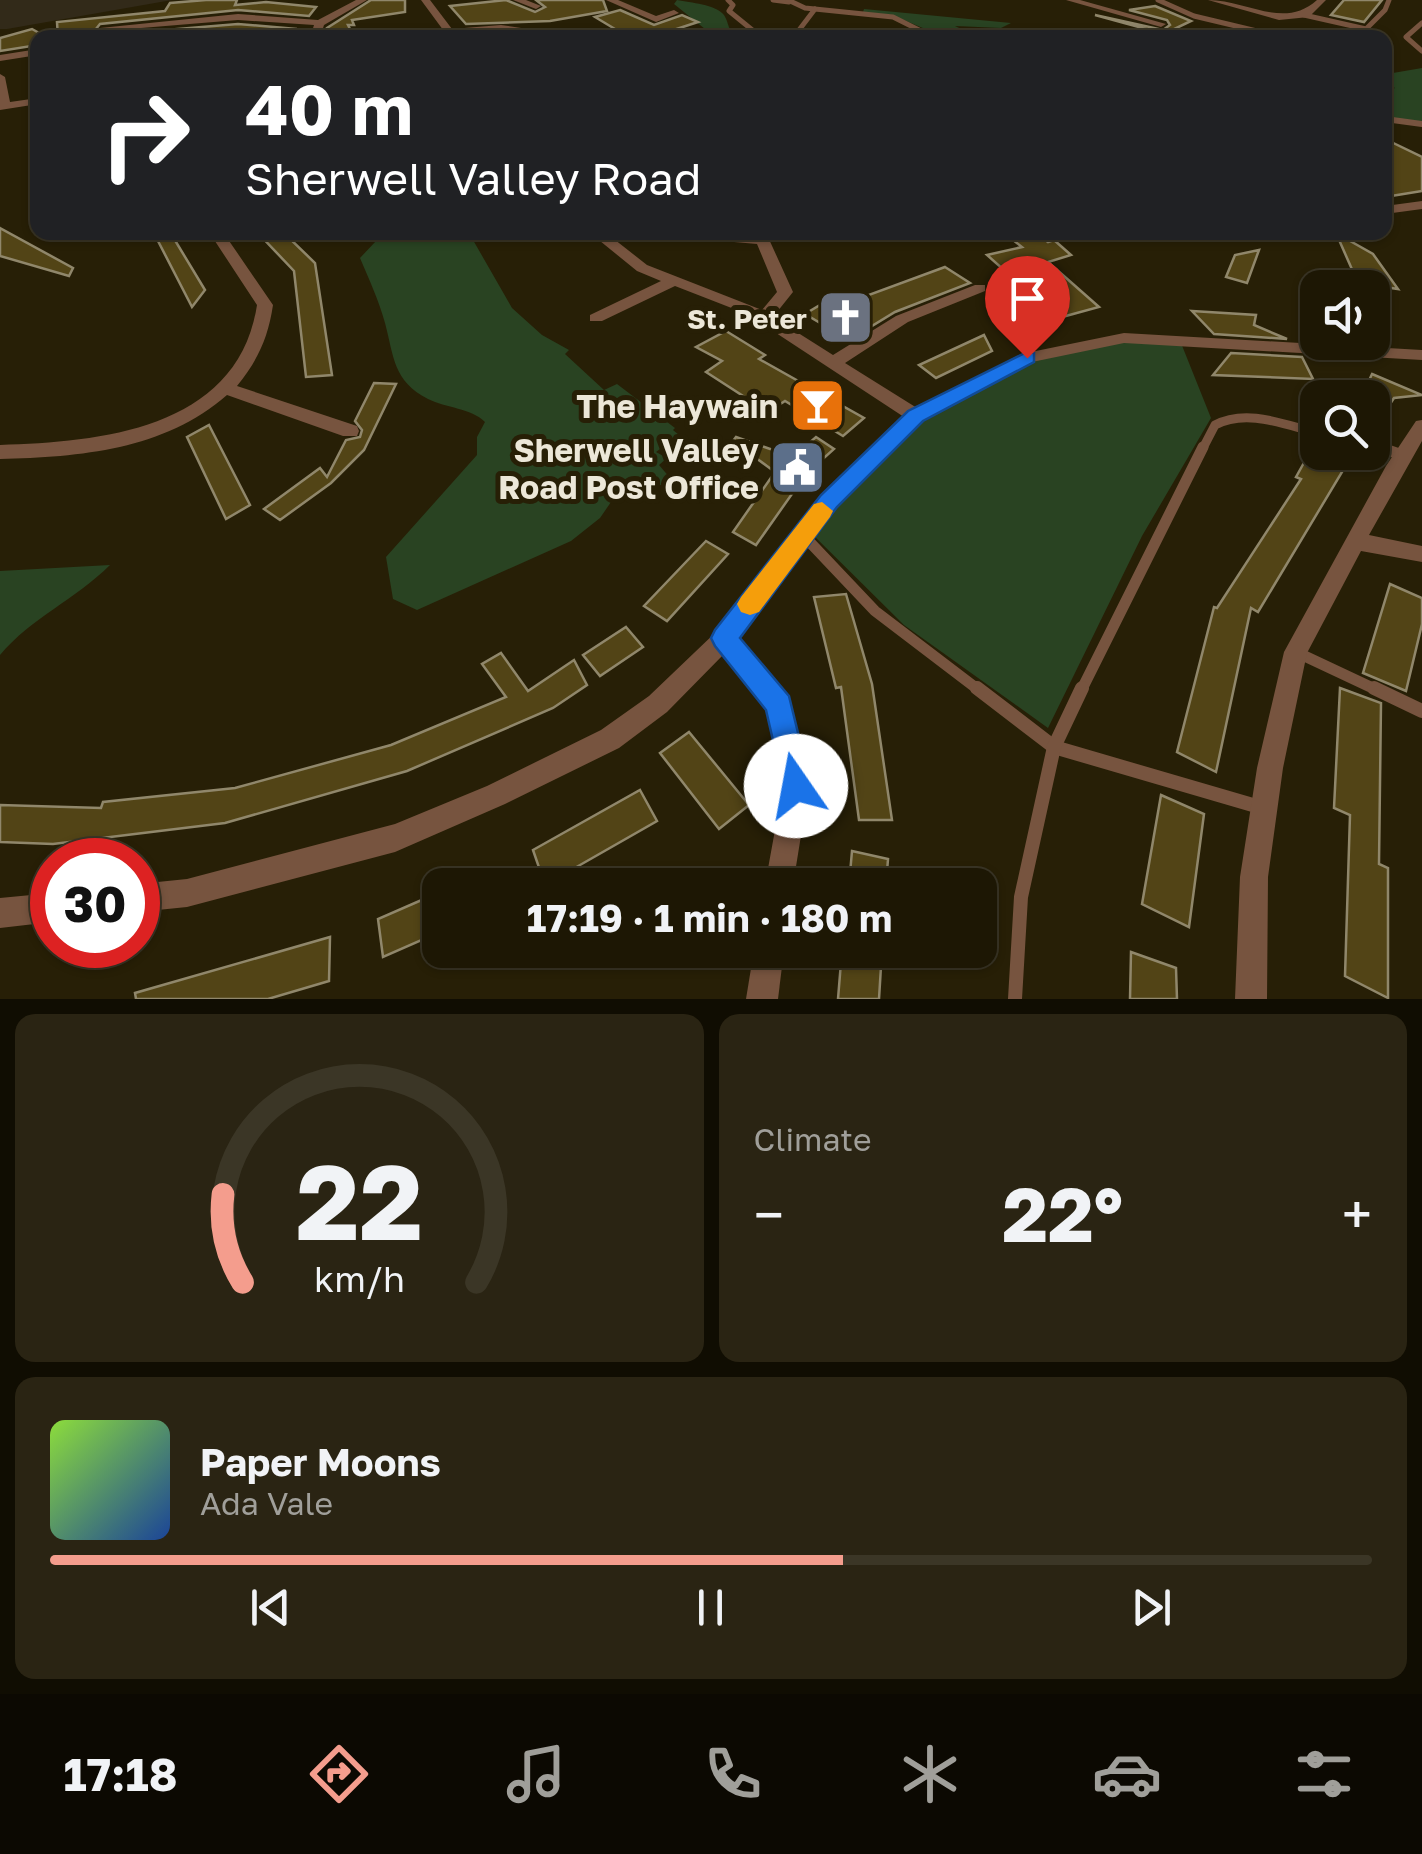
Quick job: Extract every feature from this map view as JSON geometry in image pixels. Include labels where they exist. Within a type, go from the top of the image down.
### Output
[{"type":"street","points":[[105,28],[238,17],[320,24],[363,0]]},
{"type":"street","points":[[429,0],[449,30]]},
{"type":"street","points":[[517,0],[536,6]]},
{"type":"street","points":[[614,2],[631,0]]},
{"type":"street","points":[[1070,0],[1162,24]]},
{"type":"street","points":[[1212,0],[1279,17],[1304,15],[1322,0]]},
{"type":"street","points":[[614,2],[656,19],[674,13]]},
{"type":"street","points":[[160,30],[164,23]]},
{"type":"street","points":[[318,30],[320,24]]},
{"type":"street","points":[[487,30],[517,30]]},
{"type":"street","points":[[0,58],[30,53]]},
{"type":"street","points":[[0,78],[2,106],[30,102]]},
{"type":"street","points":[[1392,209],[1422,205]]},
{"type":"street","points":[[0,452],[102,446],[193,412],[226,388],[261,342],[265,305],[221,240]]},
{"type":"street","points":[[606,240],[642,268],[732,301],[763,318],[916,416]]},
{"type":"street","points":[[763,318],[786,292],[764,240]]},
{"type":"street","points":[[596,318],[673,281]]},
{"type":"street","points":[[834,362],[902,319],[980,288]]},
{"type":"street","points":[[160,896],[187,893],[395,838],[496,795],[610,739],[658,704],[724,638],[829,501],[916,416],[1027,358],[1124,338],[1422,355]]},
{"type":"street","points":[[226,388],[350,431]]},
{"type":"street","points":[[1251,999],[1254,876],[1296,652],[1402,455],[1422,426]]},
{"type":"street","points":[[1355,541],[1422,554]]},
{"type":"street","points":[[724,638],[779,705],[796,786],[782,868]]},
{"type":"street","points":[[0,913],[30,910]]},
{"type":"street","points":[[762,999],[766,968]]},
{"type":"lane","points":[[728,0],[733,5],[730,11],[752,30]]},
{"type":"lane","points":[[773,0],[893,18],[918,30]]},
{"type":"lane","points":[[1158,0],[1194,16],[1253,30]]},
{"type":"lane","points":[[1304,15],[1366,29],[1385,10],[1388,0]]},
{"type":"lane","points":[[796,30],[815,9]]},
{"type":"lane","points":[[1422,22],[1406,37],[1422,50]]},
{"type":"lane","points":[[1392,120],[1422,124]]},
{"type":"lane","points":[[1015,999],[1020,897],[1054,747],[1135,577],[1215,425],[1222,419],[1243,417],[1300,429]]},
{"type":"lane","points":[[1390,451],[1402,455]]},
{"type":"lane","points":[[802,535],[876,611],[1054,747],[1264,808]]},
{"type":"lane","points":[[1296,652],[1422,711]]},
{"type":"shaded area","points":[[0,0],[172,0],[0,29]]},
{"type":"green space","points":[[677,0],[715,8],[724,15],[730,30],[704,30],[674,4]]},
{"type":"green space","points":[[864,9],[1011,23],[1001,28],[955,26],[963,30],[927,30],[892,15],[863,12]]},
{"type":"green space","points":[[1422,68],[1422,122],[1392,118],[1392,73]]},
{"type":"green space","points":[[473,240],[512,308],[542,335],[569,350],[565,354],[604,390],[617,384],[675,428],[679,435],[656,452],[667,458],[659,465],[671,479],[669,482],[650,489],[622,486],[600,518],[571,541],[417,610],[393,599],[386,557],[477,455],[477,437],[485,422],[428,399],[401,376],[360,258],[376,241]]},
{"type":"green space","points":[[1124,338],[1179,338],[1211,418],[1142,536],[1048,728],[904,625],[807,529],[916,416],[1004,368]]},
{"type":"green space","points":[[110,565],[25,630],[0,655],[0,571]]},
{"type":"building","points":[[237,0],[235,5],[266,2],[316,7],[309,16],[238,10],[100,24],[98,30],[58,30],[57,22],[165,11],[170,3]]},
{"type":"building","points":[[371,0],[405,0],[405,12],[352,20],[354,25],[348,25],[350,29],[327,28]]},
{"type":"building","points":[[506,0],[535,12],[545,7],[536,0],[603,0],[607,11],[550,21],[466,24],[450,6]]},
{"type":"building","points":[[1344,0],[1382,0],[1364,22],[1331,15]]},
{"type":"building","points":[[1155,6],[1191,21],[1163,30],[1170,25],[1167,20],[1129,10]]},
{"type":"building","points":[[620,10],[654,25],[682,15],[698,22],[674,30],[617,30],[595,17]]},
{"type":"building","points":[[1095,15],[1163,30],[1149,30]]},
{"type":"building","points":[[238,24],[297,29],[283,30],[165,30]]},
{"type":"building","points":[[32,29],[34,30],[30,30],[30,46],[0,51],[0,38]]},
{"type":"building","points":[[1392,142],[1422,157],[1422,191],[1392,196]]},
{"type":"building","points":[[0,228],[73,268],[69,276],[0,256]]},
{"type":"building","points":[[158,240],[175,240],[205,290],[192,307]]},
{"type":"building","points":[[265,240],[291,240],[315,263],[332,375],[306,377],[294,271]]},
{"type":"building","points":[[1013,240],[1054,240],[1071,255],[1048,262],[1099,307],[1062,317],[1023,278],[1015,280],[987,255],[1022,247]]},
{"type":"building","points":[[1339,240],[1348,240],[1373,254],[1384,270],[1352,270]]},
{"type":"building","points":[[1259,250],[1247,283],[1226,277],[1235,255]]},
{"type":"building","points":[[945,267],[970,283],[895,312],[849,340],[805,314],[825,302],[831,306],[843,298],[850,302]]},
{"type":"building","points":[[1192,311],[1256,315],[1254,325],[1287,339],[1214,334]]},
{"type":"building","points":[[726,331],[765,355],[759,359],[864,418],[843,436],[785,401],[768,412],[706,372],[722,361],[696,347]]},
{"type":"building","points":[[984,335],[992,351],[936,378],[919,365]]},
{"type":"building","points":[[1231,353],[1300,357],[1313,379],[1213,375]]},
{"type":"building","points":[[1390,382],[1422,395],[1394,398],[1390,404]]},
{"type":"building","points":[[374,383],[396,384],[364,450],[331,483],[280,520],[264,509],[320,468],[327,477],[346,440],[360,437],[362,430],[355,421]]},
{"type":"building","points":[[209,425],[250,505],[226,519],[187,437]]},
{"type":"building","points":[[736,437],[793,457],[816,437],[834,449],[806,474],[756,545],[733,532],[775,472],[733,441]]},
{"type":"building","points":[[1300,470],[1343,470],[1258,612],[1251,608],[1216,772],[1177,752],[1214,607],[1217,608],[1301,479],[1296,477]]},
{"type":"building","points":[[706,541],[728,554],[667,621],[644,606]]},
{"type":"building","points":[[1390,584],[1422,598],[1422,624],[1406,691],[1363,673]]},
{"type":"building","points":[[846,594],[872,684],[892,820],[859,820],[841,687],[836,688],[814,597]]},
{"type":"building","points":[[626,627],[643,647],[600,676],[583,655]]},
{"type":"building","points":[[501,653],[528,691],[574,660],[587,685],[553,708],[407,771],[225,823],[102,838],[0,842],[0,805],[101,808],[103,802],[235,788],[391,745],[506,697],[482,664]]},
{"type":"building","points":[[1340,688],[1381,703],[1379,864],[1388,868],[1388,998],[1345,976],[1350,815],[1334,808]]},
{"type":"building","points":[[689,732],[749,805],[719,829],[660,753]]},
{"type":"building","points":[[640,790],[657,821],[575,868],[539,868],[533,850]]},
{"type":"building","points":[[1161,795],[1204,814],[1189,927],[1142,904]]},
{"type":"building","points":[[852,851],[888,859],[887,868],[850,868]]},
{"type":"building","points":[[422,900],[422,940],[383,957],[378,919]]},
{"type":"building","points":[[330,937],[329,981],[268,999],[136,999],[135,993]]},
{"type":"building","points":[[1131,952],[1176,968],[1177,999],[1130,999]]},
{"type":"building","points":[[841,968],[881,968],[879,999],[838,999]]},
{"type":"slow traffic","points":[[750,604],[822,511]]},
{"type":"place","name":"St. Peter","points":[[846,318]]},
{"type":"place","name":"The Haywain","points":[[817,406]]},
{"type":"place","name":"Sherwell Valley Road Post Office","points":[[798,468]]},
{"type":"route","points":[[796,786],[779,705],[750,664],[724,638],[829,501],[916,416],[1027,358]]}]
